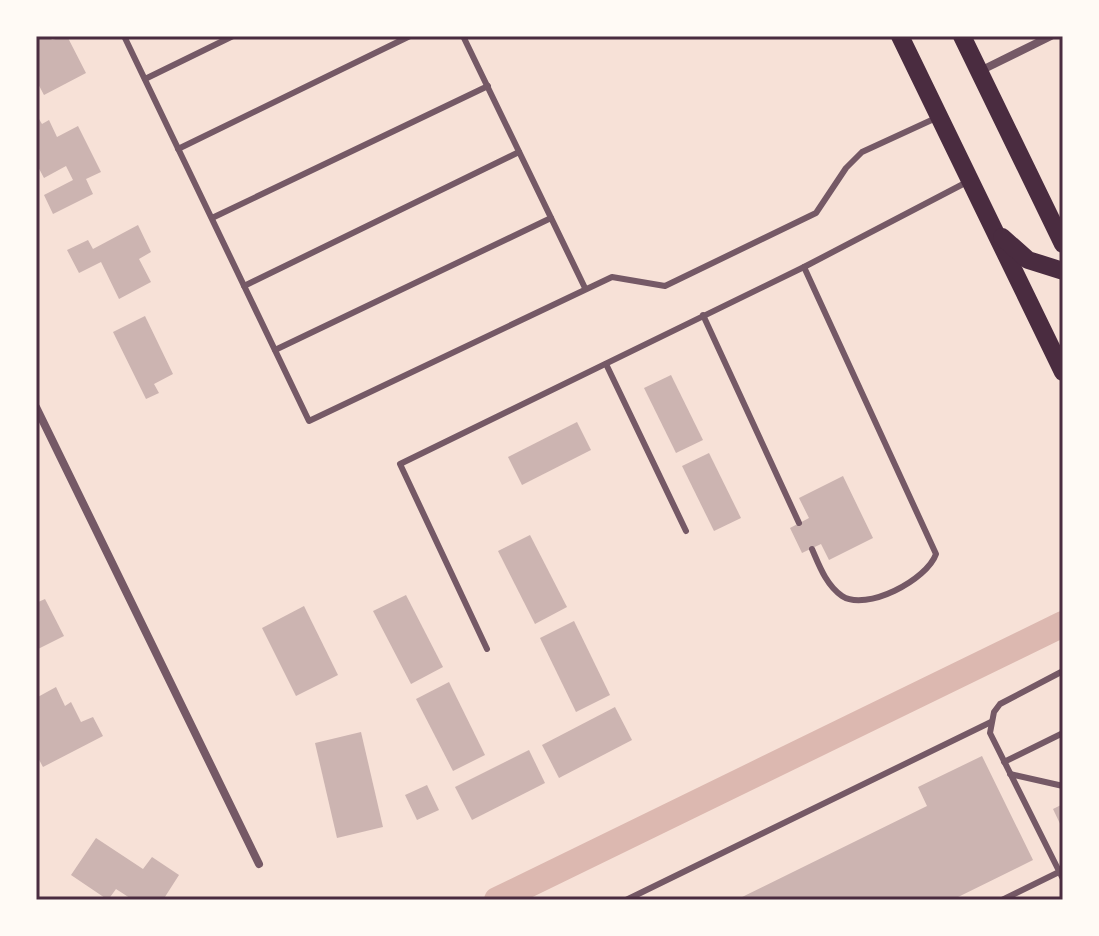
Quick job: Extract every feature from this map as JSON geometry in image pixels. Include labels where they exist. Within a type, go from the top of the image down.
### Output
[{"type":"main road","points":[[900,36],[1060,361]]},
{"type":"main road","points":[[962,36],[1063,244]]},
{"type":"main road","points":[[994,230],[1028,260],[1063,271]]},
{"type":"street","points":[[979,72],[1037,39],[1051,36]]},
{"type":"street","points":[[36,407],[259,864]]},
{"type":"lane","points":[[124,36],[309,421],[612,277],[665,286],[816,213],[846,168],[862,152],[939,117]]},
{"type":"lane","points":[[145,79],[233,36]]},
{"type":"lane","points":[[178,149],[410,36]]},
{"type":"lane","points":[[463,36],[585,288]]},
{"type":"lane","points":[[212,218],[488,86]]},
{"type":"lane","points":[[244,286],[519,152]]},
{"type":"lane","points":[[487,649],[400,464],[804,267],[970,180]]},
{"type":"lane","points":[[275,350],[551,218]]},
{"type":"lane","points":[[804,267],[936,554],[925,574],[916,580],[856,602],[842,596],[827,581],[812,549]]},
{"type":"lane","points":[[703,315],[799,523]]},
{"type":"lane","points":[[606,364],[686,531]]},
{"type":"lane","points":[[1002,900],[1061,876],[990,733],[991,722],[994,712],[1008,698],[1063,671]]},
{"type":"lane","points":[[626,900],[991,722]]},
{"type":"lane","points":[[1004,762],[1063,733]]},
{"type":"lane","points":[[1010,774],[1063,786]]},
{"type":"building","points":[[36,36],[49,36],[52,40],[67,36],[86,73],[44,95],[36,80]]},
{"type":"building","points":[[36,114],[42,124],[49,120],[57,137],[78,126],[101,172],[86,179],[93,194],[53,214],[44,195],[73,180],[66,166],[44,178],[36,163]]},
{"type":"building","points":[[138,225],[151,252],[139,259],[151,282],[119,299],[101,262],[79,273],[67,250],[88,240],[93,249]]},
{"type":"building","points":[[145,316],[173,374],[154,384],[159,393],[146,399],[113,332]]},
{"type":"building","points":[[671,375],[703,440],[676,453],[644,388]]},
{"type":"building","points":[[577,422],[591,450],[522,485],[508,457]]},
{"type":"building","points":[[709,453],[741,518],[714,531],[682,466]]},
{"type":"building","points":[[843,476],[873,538],[829,560],[821,544],[802,553],[790,528],[809,518],[799,498]]},
{"type":"building","points":[[530,535],[567,607],[535,624],[498,551]]},
{"type":"building","points":[[406,595],[443,667],[411,684],[373,611]]},
{"type":"building","points":[[45,599],[64,636],[36,650],[36,603]]},
{"type":"building","points":[[304,606],[338,675],[296,696],[262,628]]},
{"type":"building","points":[[574,621],[610,695],[576,712],[540,638]]},
{"type":"building","points":[[449,682],[485,755],[453,771],[416,699]]},
{"type":"building","points":[[56,687],[65,706],[71,702],[81,722],[93,717],[103,736],[43,767],[36,754],[36,698]]},
{"type":"building","points":[[615,707],[632,740],[559,778],[542,745]]},
{"type":"building","points":[[361,732],[383,827],[337,838],[315,743]]},
{"type":"building","points":[[529,750],[545,783],[472,820],[455,787]]},
{"type":"building","points":[[982,756],[1033,860],[952,900],[736,900],[927,806],[918,787]]},
{"type":"building","points":[[427,785],[439,810],[417,820],[405,795]]},
{"type":"building","points":[[1063,804],[1063,830],[1053,809]]},
{"type":"building","points":[[96,838],[143,869],[152,857],[179,875],[163,900],[133,900],[116,889],[108,900],[71,875]]},
{"type":"waterway","points":[[497,900],[1063,624]]}]
